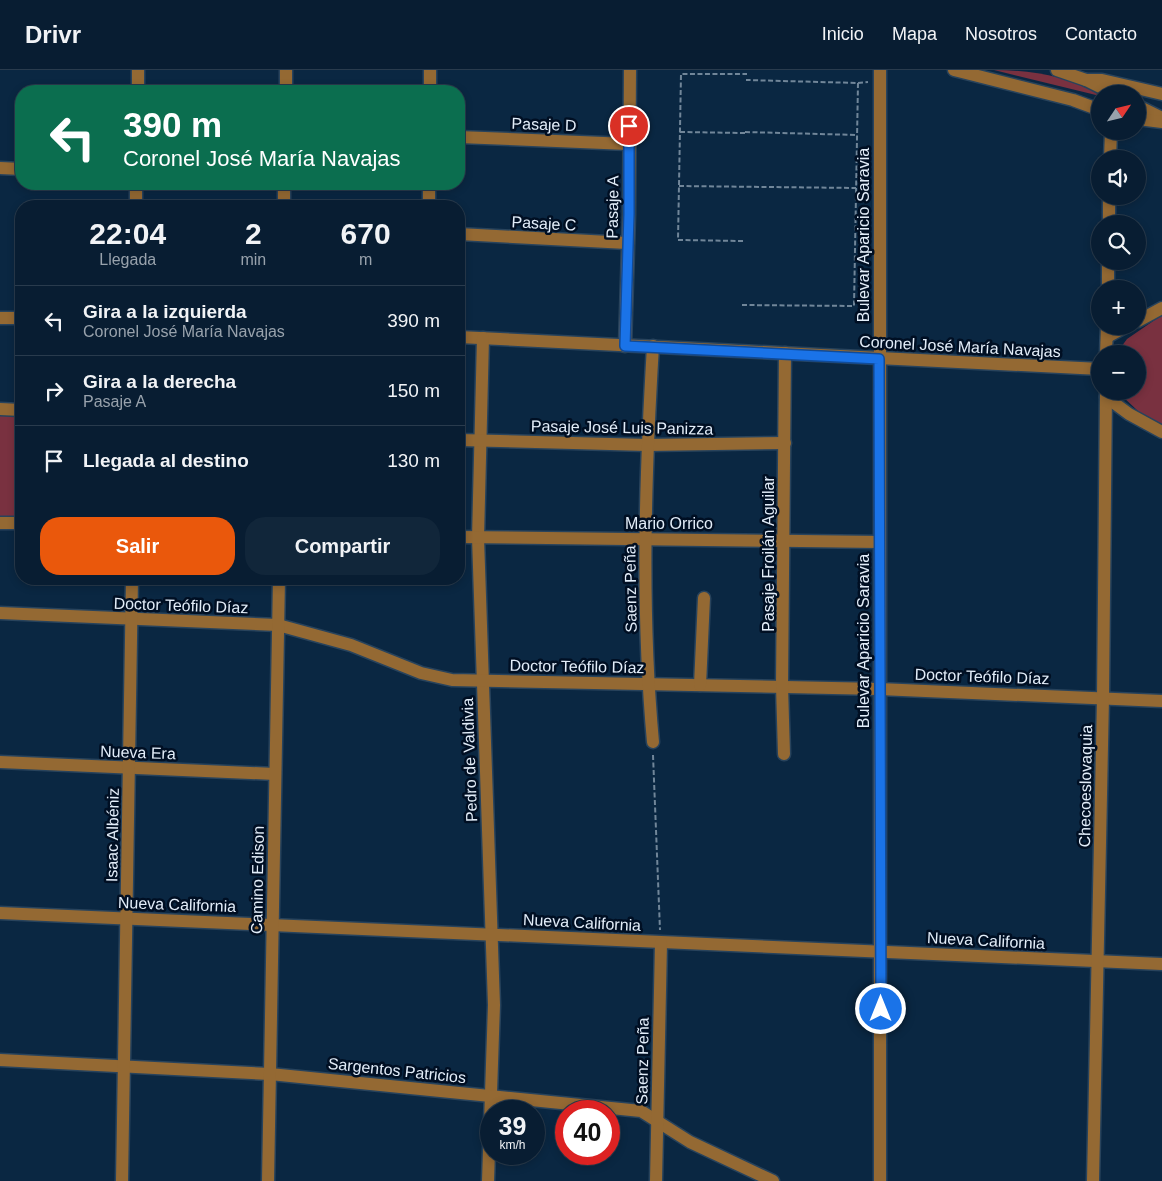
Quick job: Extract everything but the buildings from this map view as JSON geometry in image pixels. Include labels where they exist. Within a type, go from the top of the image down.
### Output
[{"type":"street","points":[[138,70],[138,85]]},
{"type":"street","points":[[286,70],[286,85]]},
{"type":"street","points":[[430,70],[430,85]]},
{"type":"street","name":"Pasaje A","points":[[625,346],[630,70]]},
{"type":"street","name":"Bulevar Aparicio Saravia","points":[[880,70],[880,1181]]},
{"type":"street","points":[[954,70],[1073,100],[1091,107]]},
{"type":"street","points":[[1057,70],[1096,85]]},
{"type":"street","points":[[1086,80],[1102,80],[1162,94]]},
{"type":"street","points":[[1146,110],[1162,118]]},
{"type":"street","points":[[1146,120],[1162,122]]},
{"type":"street","name":"Pasaje D","points":[[465,137],[628,144]]},
{"type":"street","points":[[0,168],[15,169]]},
{"type":"street","name":"Pasaje C","points":[[465,234],[627,243]]},
{"type":"street","points":[[1146,317],[1162,308]]},
{"type":"street","points":[[0,318],[15,318]]},
{"type":"street","name":"Coronel José María Navajas","points":[[465,337],[1091,369]]},
{"type":"street","name":"Pedro de Valdivia","points":[[484,338],[478,538],[493,934],[494,1005],[488,1181]]},
{"type":"street","name":"Saenz Peña","points":[[653,346],[647,445],[646,539],[648,683],[653,742]]},
{"type":"street","name":"Pasaje Froilán Aguilar","points":[[784,754],[782,686],[785,353]]},
{"type":"street","name":"Checoeslovaquia","points":[[1094,1181],[1103,698],[1106,400]]},
{"type":"street","points":[[1113,400],[1129,414],[1162,432]]},
{"type":"street","points":[[0,409],[15,410]]},
{"type":"street","name":"Pasaje José Luis Panizza","points":[[465,440],[647,445],[785,443]]},
{"type":"street","points":[[0,523],[15,523]]},
{"type":"street","name":"Mario Orrico","points":[[465,537],[879,542]]},
{"type":"street","name":"Isaac Albéniz","points":[[122,1181],[132,585]]},
{"type":"street","name":"Camino Edison","points":[[268,1181],[279,585]]},
{"type":"street","points":[[700,684],[704,598]]},
{"type":"street","name":"Doctor Teófilo Díaz","points":[[0,613],[278,625],[351,645],[421,672],[452,680],[879,688],[1162,701]]},
{"type":"street","name":"Nueva Era","points":[[0,762],[275,774]]},
{"type":"street","name":"Nueva California","points":[[0,913],[1162,964]]},
{"type":"street","name":"Saenz Peña","points":[[656,1181],[661,943]]},
{"type":"street","name":"Sargentos Patricios","points":[[0,1060],[124,1064],[270,1074],[641,1111],[690,1142],[773,1181]]},
{"type":"path","points":[[743,241],[678,240],[681,74],[747,74]]},
{"type":"path","points":[[742,304],[854,306],[857,188],[858,83],[746,80]]},
{"type":"path","points":[[680,132],[857,134]]},
{"type":"path","points":[[679,186],[857,188]]},
{"type":"path","points":[[653,742],[661,943]]},
{"type":"shaded area","points":[[994,70],[1021,71],[1062,78],[1091,90],[1091,94]]},
{"type":"shaded area","points":[[1162,315],[1162,426],[1139,412],[1126,400],[1146,400],[1146,345],[1123,345],[1133,335],[1146,335],[1146,326]]},
{"type":"shaded area","points":[[0,413],[15,413],[15,517],[0,517]]},
{"type":"route","points":[[629,126],[629,214],[625,346],[879,359],[881,1009]]}]
